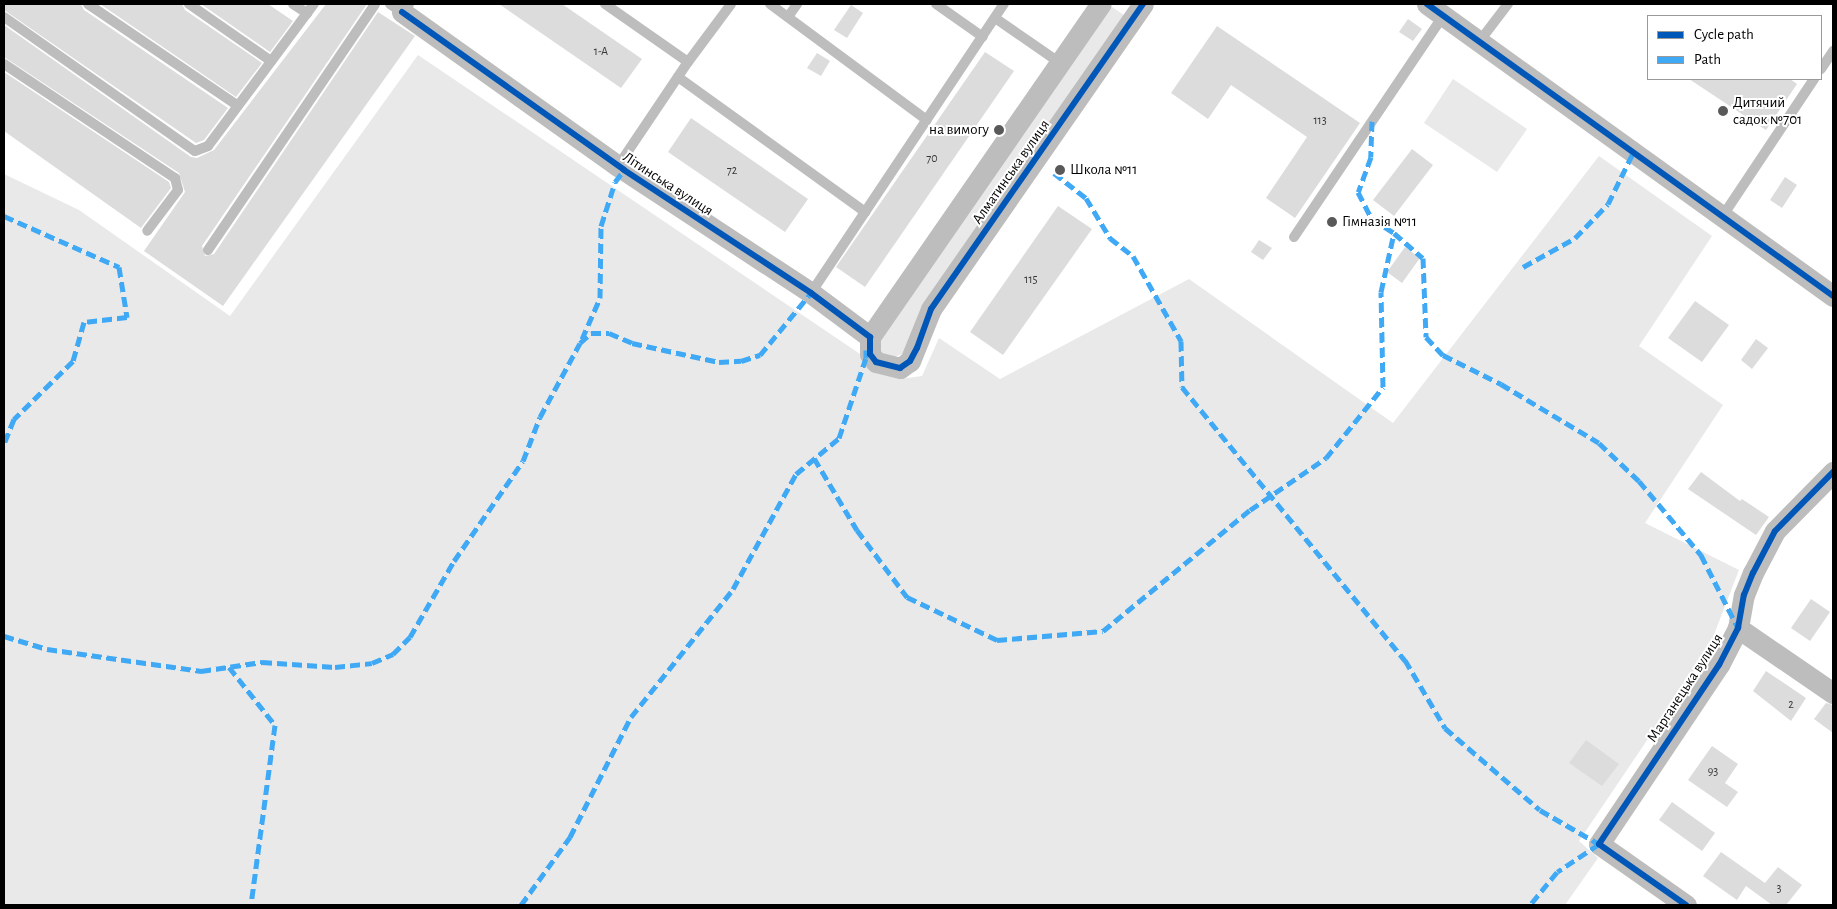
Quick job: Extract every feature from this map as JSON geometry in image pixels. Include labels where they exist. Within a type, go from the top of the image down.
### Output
[{"type":"street","name":"Алматинська вулиця","points":[[1101,4],[870,337],[870,354],[876,362],[900,368],[910,361],[931,309],[1143,4]]},
{"type":"street","name":"Літинська вулиця","points":[[400,7],[618,166],[811,293],[870,337]]},
{"type":"street","points":[[1435,10],[1833,296]]},
{"type":"street","name":"Марганецька вулиця","points":[[1686,905],[1599,844],[1719,665],[1738,628],[1744,595],[1775,531],[1833,472]]},
{"type":"street","points":[[1738,628],[1833,693]]},
{"type":"lane","points":[[88,4],[238,106]]},
{"type":"lane","points":[[189,4],[271,61]]},
{"type":"lane","points":[[293,4],[307,13]]},
{"type":"lane","points":[[4,17],[195,151],[208,146],[314,4]]},
{"type":"lane","points":[[208,250],[375,4]]},
{"type":"lane","points":[[605,4],[688,62]]},
{"type":"lane","points":[[618,166],[688,62],[731,4]]},
{"type":"lane","points":[[770,4],[927,120]]},
{"type":"lane","points":[[788,17],[797,4]]},
{"type":"lane","points":[[936,4],[983,36]]},
{"type":"lane","points":[[811,293],[1004,4]]},
{"type":"lane","points":[[1479,42],[1508,4]]},
{"type":"lane","points":[[1294,237],[1435,10]]},
{"type":"lane","points":[[995,18],[1060,63]]},
{"type":"lane","points":[[1822,67],[1833,50]]},
{"type":"lane","points":[[4,64],[175,178],[178,190],[147,231]]},
{"type":"lane","points":[[678,77],[865,212]]},
{"type":"lane","points":[[1722,217],[1813,80]]},
{"type":"shaded area","points":[[1109,5],[1124,15],[902,354],[890,359],[879,353],[879,343]]},
{"type":"shaded area","points":[[418,55],[866,358],[876,369],[900,379],[922,376],[939,338],[1000,379],[1189,279],[1393,423],[1599,156],[1712,236],[1639,346],[1723,405],[1645,523],[1739,570],[1708,650],[1579,841],[1598,858],[1565,905],[4,905],[4,174],[79,210],[230,316]]},
{"type":"shaded area","points":[[1453,79],[1527,129],[1497,172],[1424,123]]},
{"type":"building","points":[[4,4],[81,4],[84,10],[228,108],[204,140],[196,143],[4,10]]},
{"type":"building","points":[[100,4],[182,4],[185,10],[262,63],[236,97]]},
{"type":"building","points":[[201,4],[268,4],[293,21],[270,52]]},
{"type":"building","points":[[326,4],[367,4],[202,246],[205,256],[214,254],[378,12],[415,36],[223,306],[144,251],[185,192],[179,173],[4,57],[4,25],[191,157],[197,158],[214,150]]},
{"type":"building","points":[[499,4],[562,4],[642,59],[621,88]]},
{"type":"building","points":[[851,5],[863,13],[847,38],[834,30]]},
{"type":"building","points":[[1408,19],[1422,29],[1413,41],[1399,32]]},
{"type":"building","points":[[1217,26],[1360,123],[1295,218],[1266,198],[1307,137],[1231,85],[1208,119],[1171,93]]},
{"type":"building","points":[[985,52],[1014,71],[865,287],[836,267]]},
{"type":"building","points":[[817,53],[830,61],[821,76],[807,68]]},
{"type":"building","points":[[4,72],[169,182],[171,188],[141,228],[4,131]]},
{"type":"building","points":[[1691,80],[1791,80],[1797,84],[1766,130]]},
{"type":"building","points":[[691,118],[808,199],[785,232],[668,152]]},
{"type":"building","points":[[1412,149],[1433,165],[1394,216],[1373,200]]},
{"type":"building","points":[[1785,177],[1797,185],[1782,208],[1770,200]]},
{"type":"building","points":[[1058,206],[1092,229],[1003,355],[970,332]]},
{"type":"building","points":[[1259,240],[1272,248],[1263,260],[1251,252]]},
{"type":"building","points":[[1405,247],[1420,258],[1402,283],[1387,272]]},
{"type":"building","points":[[1695,301],[1729,325],[1702,362],[1668,338]]},
{"type":"building","points":[[1756,339],[1768,348],[1752,369],[1741,360]]},
{"type":"building","points":[[1701,472],[1740,501],[1742,499],[1769,517],[1756,535],[1688,489]]},
{"type":"building","points":[[1811,599],[1830,612],[1810,641],[1791,628]]},
{"type":"building","points":[[1766,671],[1806,698],[1791,721],[1753,691]]},
{"type":"building","points":[[1826,703],[1833,705],[1833,733],[1814,719]]},
{"type":"building","points":[[1586,740],[1619,764],[1602,786],[1569,763]]},
{"type":"building","points":[[1712,746],[1738,764],[1725,783],[1738,792],[1727,807],[1688,780]]},
{"type":"building","points":[[1672,802],[1715,833],[1702,851],[1659,820]]},
{"type":"building","points":[[1721,852],[1765,883],[1778,867],[1802,885],[1786,905],[1772,905],[1746,886],[1737,900],[1703,876]]},
{"type":"marked path","points":[[1372,121],[1371,157],[1358,192],[1372,219],[1394,233],[1423,258],[1426,337],[1443,355],[1501,384],[1599,443],[1639,481],[1701,555],[1737,626]]},
{"type":"marked path","points":[[1523,267],[1575,238],[1608,204],[1633,153]]},
{"type":"marked path","points":[[582,339],[600,298],[601,226],[615,182],[624,170]]},
{"type":"marked path","points":[[1054,173],[1086,198],[1110,238],[1133,256],[1181,341],[1182,387],[1405,660],[1445,728],[1540,810],[1599,844],[1557,872],[1530,905]]},
{"type":"marked path","points":[[4,216],[119,267],[127,317],[84,322],[73,361],[14,419],[4,444]]},
{"type":"marked path","points":[[814,458],[857,530],[907,597],[997,640],[1103,631],[1250,510],[1326,458],[1383,387],[1381,292],[1394,233]]},
{"type":"marked path","points":[[4,636],[47,649],[201,671],[262,662],[335,667],[372,663],[393,654],[410,637],[454,561],[523,461],[540,417],[580,343],[591,333],[609,333],[632,343],[719,362],[741,361],[760,355],[811,293]]},
{"type":"marked path","points":[[521,905],[570,837],[631,717],[733,589],[796,474],[839,438],[866,358],[866,350]]},
{"type":"marked path","points":[[229,667],[275,725],[251,905]]},
{"type":"cycle path","points":[[402,12],[624,170],[811,293],[870,337],[870,354],[876,362],[900,368],[910,361],[917,348],[931,309],[1143,4]]},
{"type":"cycle path","points":[[1427,4],[1833,296]]},
{"type":"cycle path","points":[[1686,905],[1599,844],[1719,665],[1738,628],[1744,595],[1753,573],[1775,531],[1833,472]]},
{"type":"place","name":"Дитячий садок №701","points":[[1723,111]]},
{"type":"place","name":"на вимогу","points":[[999,130]]},
{"type":"place","name":"Школа №11","points":[[1060,170]]},
{"type":"place","name":"Гімназія №11","points":[[1332,222]]}]
